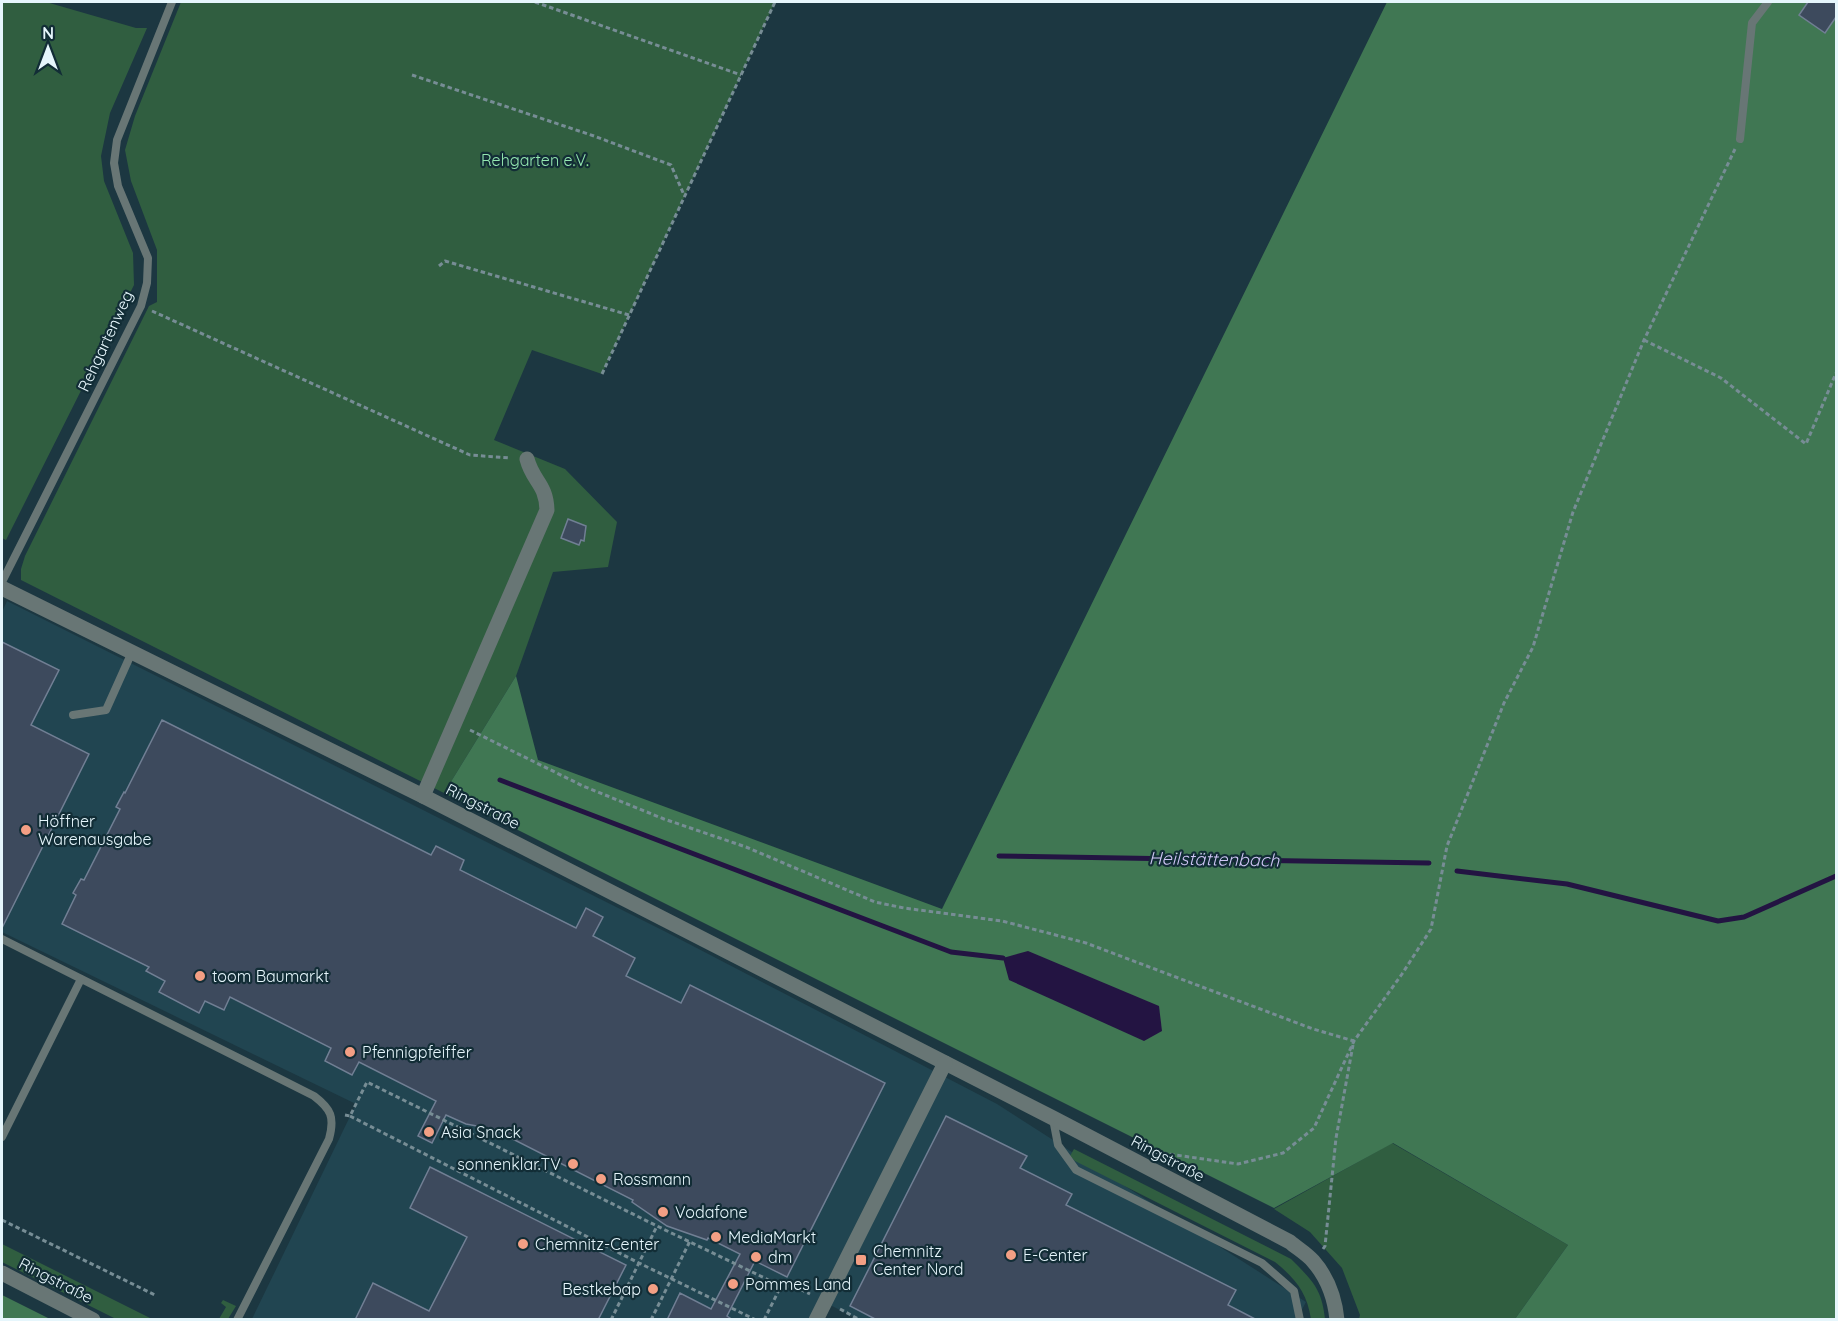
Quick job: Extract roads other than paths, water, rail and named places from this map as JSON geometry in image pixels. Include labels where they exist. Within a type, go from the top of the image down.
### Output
[{"type":"street","points":[[423,796],[547,510],[547,498],[541,483],[530,471],[527,459]]},
{"type":"street","name":"Ringstraße","points":[[2,588],[423,796],[1053,1118],[1290,1242],[1313,1260],[1327,1281],[1336,1304],[1337,1320]]},
{"type":"street","points":[[816,1320],[945,1063]]},
{"type":"street","name":"Ringstraße","points":[[2,1273],[93,1320]]},
{"type":"lane","name":"Rehgartenweg","points":[[2,582],[141,306],[147,283],[148,258],[118,186],[114,164],[117,141],[172,2]]},
{"type":"lane","points":[[1740,139],[1752,23],[1768,2]]},
{"type":"lane","points":[[73,715],[106,710],[132,652]]},
{"type":"lane","points":[[2,939],[314,1096],[331,1113],[332,1127],[329,1139],[237,1320]]},
{"type":"lane","points":[[2,1137],[81,979]]},
{"type":"lane","points":[[1053,1118],[1058,1145],[1076,1170],[1262,1263],[1294,1292],[1300,1320]]},
{"type":"waterway","points":[[500,780],[951,952],[1003,958]]},
{"type":"waterway","name":"Heilstättenbach","points":[[999,856],[1429,863]]},
{"type":"waterway","name":"Heilstättenbach","points":[[1457,871],[1567,884],[1718,921],[1744,917],[1836,876]]},
{"type":"place","name":"Höffner Warenausgabe","points":[[26,830]]},
{"type":"place","name":"toom Baumarkt","points":[[200,976]]},
{"type":"place","name":"Pfennigpfeiffer","points":[[350,1052]]},
{"type":"place","name":"Asia Snack","points":[[429,1132]]},
{"type":"place","name":"sonnenklar.TV","points":[[573,1164]]},
{"type":"place","name":"Rossmann","points":[[601,1179]]},
{"type":"place","name":"Vodafone","points":[[663,1212]]},
{"type":"place","name":"MediaMarkt","points":[[716,1237]]},
{"type":"place","name":"Chemnitz-Center","points":[[523,1244]]},
{"type":"place","name":"E-Center","points":[[1011,1255]]},
{"type":"place","name":"dm","points":[[756,1257]]},
{"type":"place","name":"Chemnitz Center Nord","points":[[861,1260]]},
{"type":"place","name":"Pommes Land","points":[[733,1284]]},
{"type":"place","name":"Bestkebap","points":[[653,1289]]},
{"type":"park label","name":"Rehgarten e.V.","points":[[535,160]]}]
